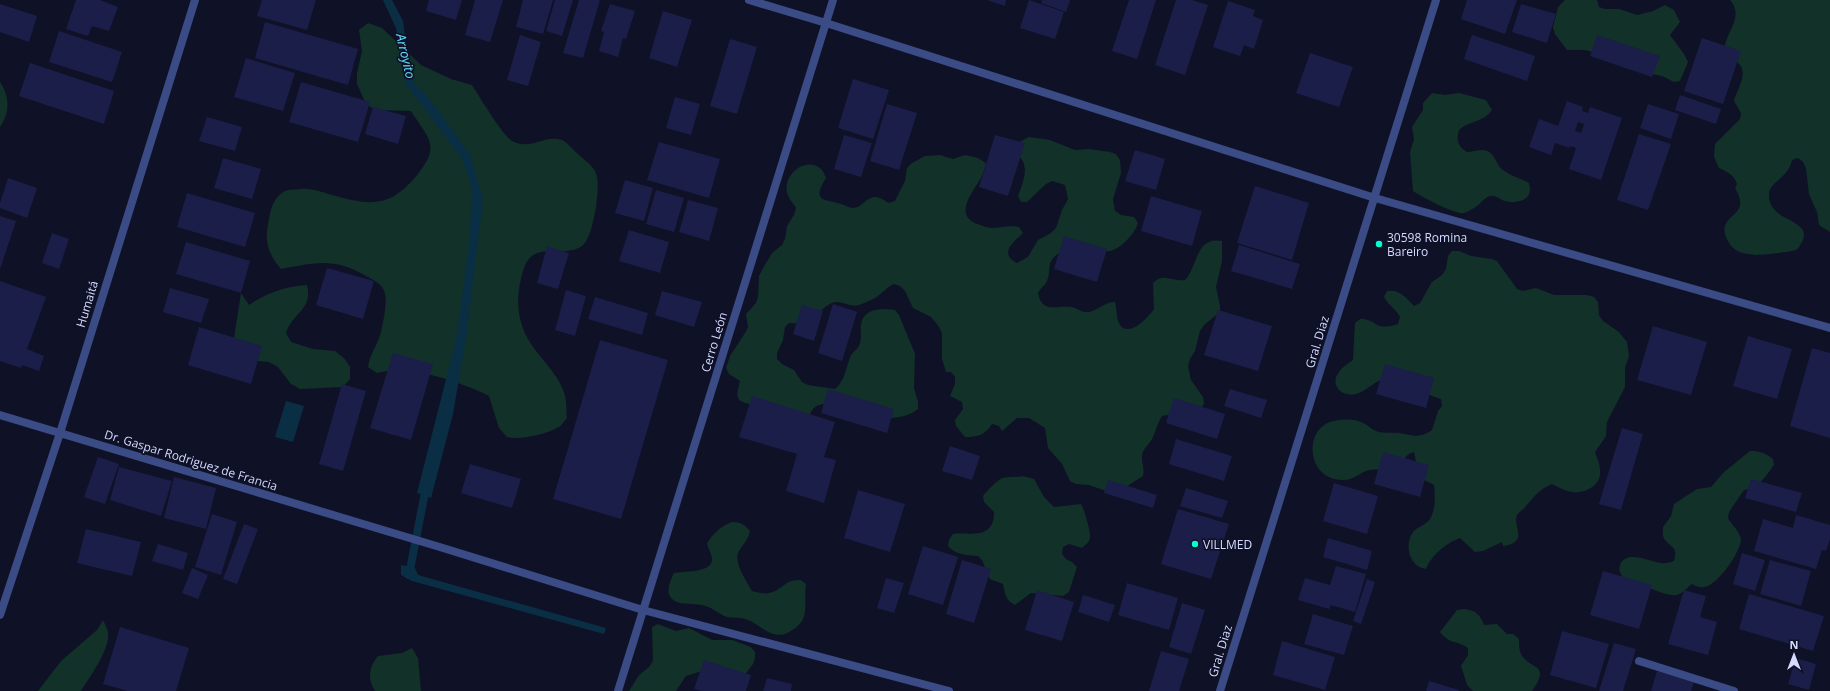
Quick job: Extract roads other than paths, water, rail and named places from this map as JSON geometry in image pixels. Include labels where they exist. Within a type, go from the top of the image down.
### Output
[{"type":"street","name":"Humaitá","points":[[0,615],[60,433],[195,0]]},
{"type":"street","points":[[749,0],[826,23],[1375,198],[1830,328]]},
{"type":"street","name":"Cerro León","points":[[618,691],[834,0]]},
{"type":"street","name":"Gral. Diaz","points":[[1220,691],[1436,0]]},
{"type":"street","name":"Dr. Gaspar Rodriguez de Francia","points":[[0,415],[444,548],[643,610],[949,691]]},
{"type":"street","points":[[1640,661],[1734,691]]},
{"type":"water","name":"Arroyito","points":[[383,0],[392,0],[403,21],[409,67],[414,83],[425,93],[470,154],[483,200],[466,338],[453,414],[431,498],[417,493],[456,340],[469,246],[472,189],[462,159],[405,83],[396,28]]},
{"type":"water","points":[[286,401],[304,406],[293,442],[275,437]]},
{"type":"water","points":[[401,565],[415,568],[418,575],[606,628],[604,634],[412,581],[401,575]]},
{"type":"waterway","points":[[411,575],[409,575],[426,487]]},
{"type":"place","name":"30598 Romina Bareiro","points":[[1379,244]]},
{"type":"place","name":"VILLMED","points":[[1195,544]]}]
